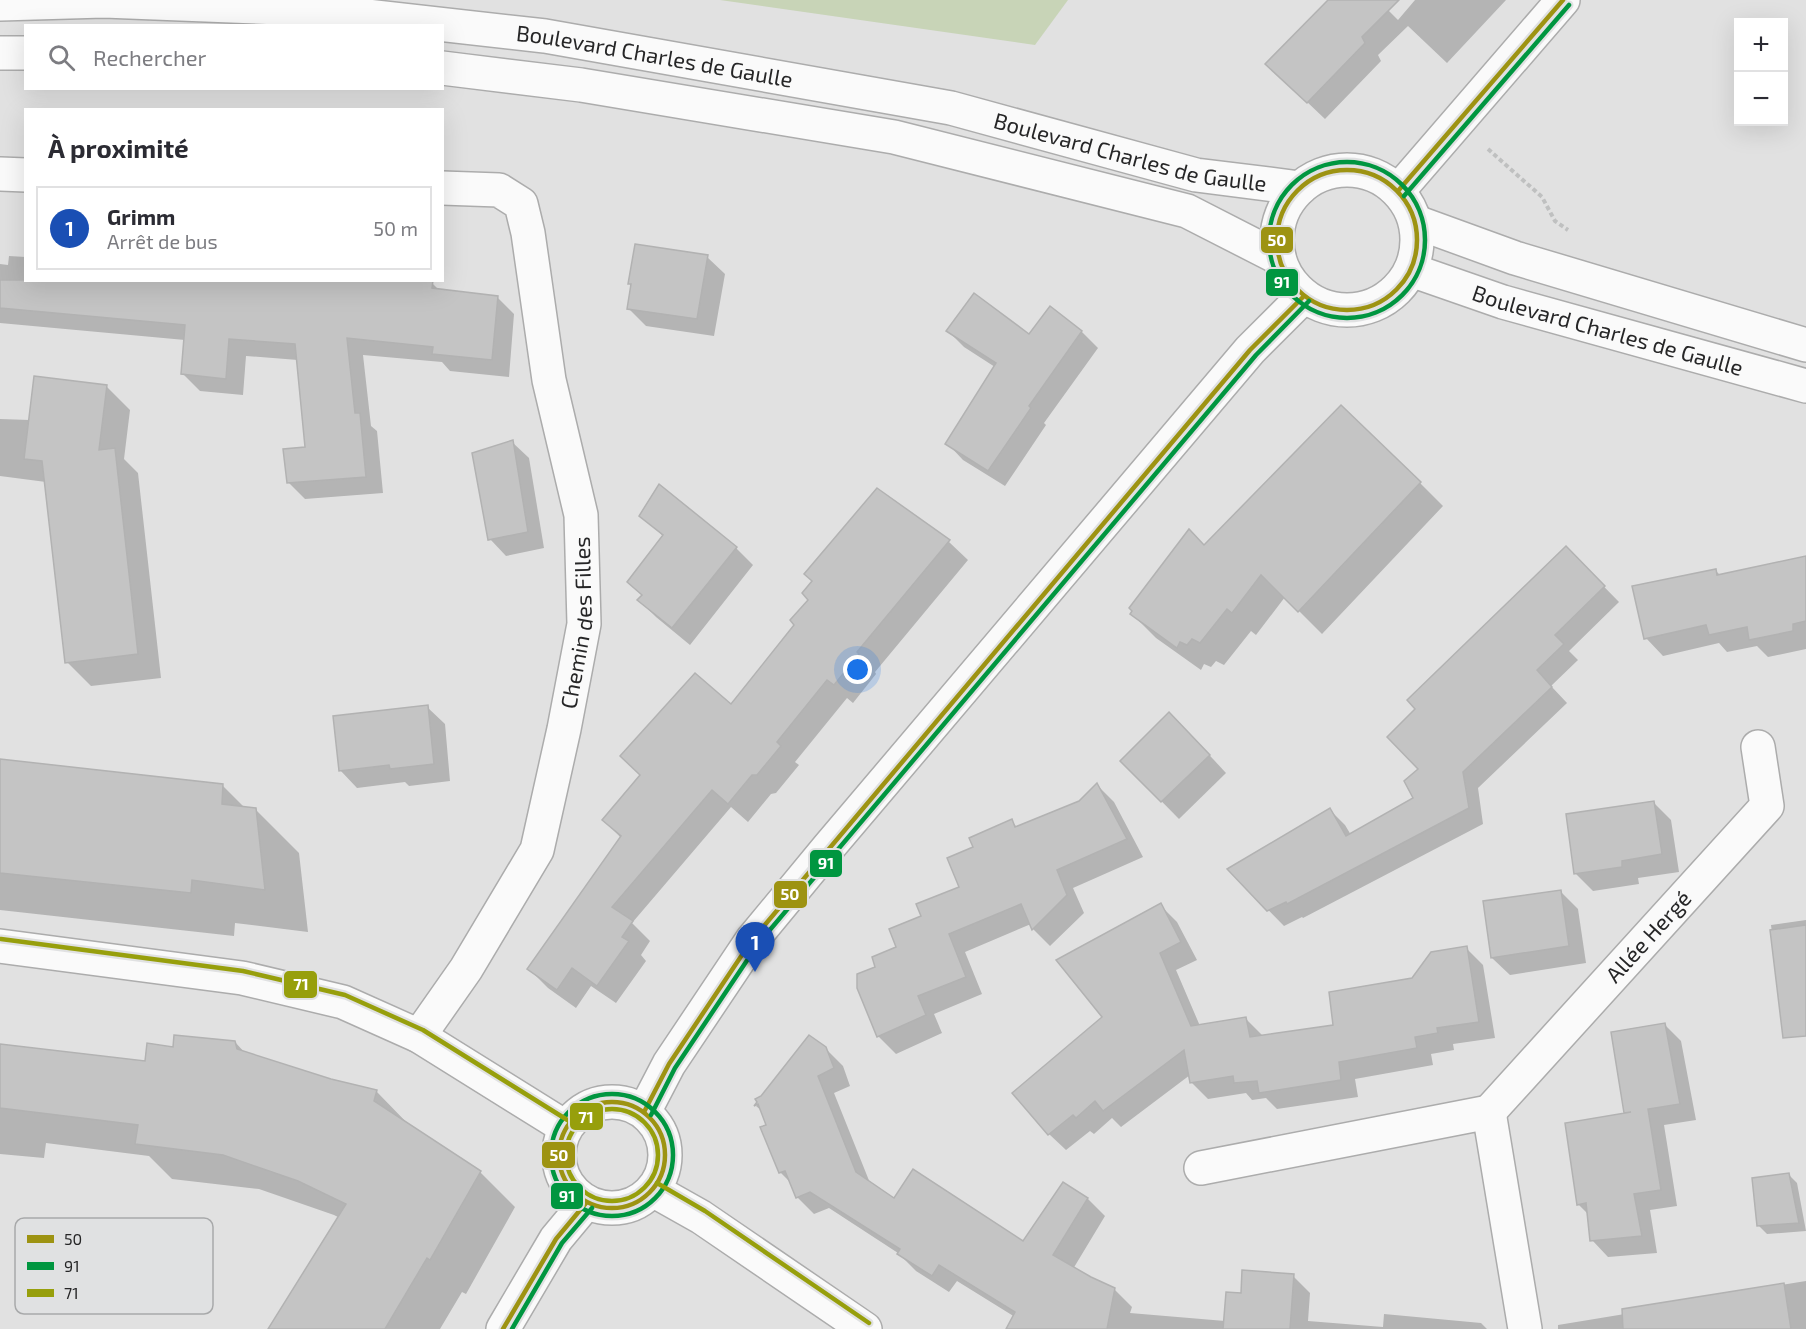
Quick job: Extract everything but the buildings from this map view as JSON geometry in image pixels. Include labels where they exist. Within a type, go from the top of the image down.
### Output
[{"type":"street","points":[[1398,191],[1563,0]]},
{"type":"street","name":"Boulevard Charles de Gaulle","points":[[0,4],[104,1],[305,9],[438,24]]},
{"type":"street","name":"Boulevard Charles de Gaulle","points":[[444,25],[545,36],[951,108],[1196,175],[1300,188]]},
{"type":"street","points":[[0,53],[24,53]]},
{"type":"street","name":"Boulevard Charles de Gaulle","points":[[444,68],[581,85],[894,137],[1187,210],[1279,258]]},
{"type":"street","points":[[1339,170],[1360,171],[1380,178],[1398,191],[1409,205],[1416,222],[1418,246],[1411,270],[1400,287],[1384,301],[1364,309],[1343,311],[1322,306],[1304,296],[1288,279],[1279,258],[1276,240],[1280,220],[1287,203],[1300,188],[1318,176],[1339,170]]},
{"type":"street","points":[[0,174],[24,175]]},
{"type":"street","name":"Chemin des Filles","points":[[419,1036],[466,969],[537,850],[584,624],[581,515],[549,380],[528,233],[520,204],[499,190],[444,188]]},
{"type":"street","name":"Boulevard Charles de Gaulle","points":[[1416,222],[1515,258],[1806,345]]},
{"type":"street","name":"Boulevard Charles de Gaulle","points":[[1411,270],[1503,302],[1806,386]]},
{"type":"street","points":[[645,1112],[669,1064],[752,940],[1250,350],[1304,296]]},
{"type":"street","name":"Allée Hergé","points":[[1489,1112],[1767,806],[1758,747]]},
{"type":"street","points":[[0,946],[242,978],[343,1002],[419,1036],[565,1127]]},
{"type":"street","points":[[610,1101],[628,1104],[645,1112],[656,1125],[664,1140],[666,1158],[662,1175],[653,1190],[639,1202],[622,1208],[603,1209],[586,1203],[569,1189],[560,1169],[558,1148],[565,1127],[585,1109],[610,1101]]},
{"type":"street","points":[[1201,1168],[1489,1112],[1525,1329]]},
{"type":"street","points":[[653,1190],[701,1217],[865,1329]]},
{"type":"street","points":[[503,1329],[556,1239],[586,1203]]},
{"type":"path","points":[[1498,159],[1542,197],[1556,221],[1570,232]]},
{"type":"green space","points":[[720,0],[1068,0],[1035,45]]},
{"type":"transit line","name":"50","points":[[1398,191],[1563,0]]},
{"type":"transit line","name":"91","points":[[1404,196],[1569,5]]},
{"type":"transit line","name":"91","points":[[1347,162],[1377,168],[1402,185],[1419,210],[1425,240],[1419,270],[1402,295],[1377,312],[1347,318],[1317,312],[1292,295],[1275,270],[1269,240],[1275,210],[1292,185],[1317,168],[1347,162]]},
{"type":"transit line","name":"50","points":[[1347,170],[1374,175],[1397,190],[1412,213],[1417,240],[1412,267],[1397,290],[1374,305],[1347,310],[1320,305],[1297,290],[1282,267],[1277,240],[1282,213],[1297,190],[1320,175],[1347,170]]},
{"type":"transit line","name":"50","points":[[644,1112],[669,1064],[752,940],[1250,350],[1304,296]]},
{"type":"transit line","name":"91","points":[[651,1115],[675,1068],[758,944],[1256,355],[1309,301]]},
{"type":"transit line","name":"71","points":[[1,939],[243,971],[345,995],[423,1030],[569,1121]]},
{"type":"transit line","name":"91","points":[[612,1094],[635,1099],[646,1104],[655,1112],[663,1121],[668,1132],[673,1155],[668,1178],[663,1189],[655,1198],[646,1206],[635,1211],[612,1216],[589,1211],[578,1206],[569,1198],[561,1189],[556,1178],[551,1155],[556,1132],[561,1121],[569,1112],[578,1104],[589,1099],[612,1094]]},
{"type":"transit line","name":"50","points":[[612,1102],[632,1106],[650,1117],[661,1135],[665,1155],[661,1175],[650,1193],[632,1204],[612,1208],[592,1204],[574,1193],[563,1175],[559,1155],[563,1135],[574,1117],[592,1106],[612,1102]]},
{"type":"transit line","name":"71","points":[[612,1109],[638,1117],[650,1129],[658,1155],[650,1181],[638,1193],[612,1201],[586,1193],[574,1181],[566,1155],[574,1129],[586,1117],[612,1109]]},
{"type":"transit line","name":"71","points":[[657,1183],[705,1211],[869,1323]]},
{"type":"transit line","name":"50","points":[[503,1329],[556,1239],[586,1203]]},
{"type":"transit line","name":"91","points":[[512,1329],[562,1243],[592,1208]]},
{"type":"place","name":"Grimm","points":[[755,972]]}]
